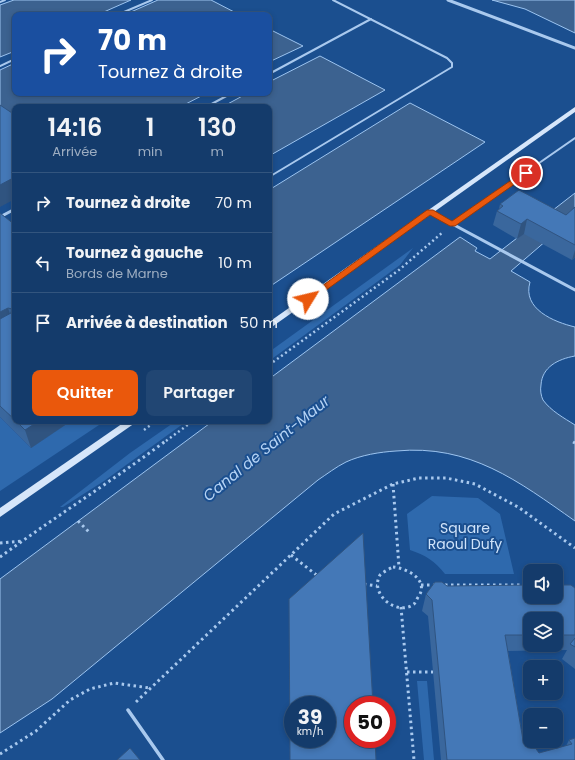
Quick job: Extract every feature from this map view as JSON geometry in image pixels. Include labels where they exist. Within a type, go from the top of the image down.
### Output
[{"type":"main road","points":[[272,324],[575,109]]},
{"type":"main road","points":[[0,513],[128,424]]},
{"type":"street","points":[[448,0],[575,48]]},
{"type":"lane","points":[[0,2],[5,0]]},
{"type":"lane","points":[[124,12],[152,0]]},
{"type":"lane","points":[[272,175],[452,67],[452,63],[447,58],[333,0]]},
{"type":"lane","points":[[272,72],[371,19]]},
{"type":"lane","points":[[0,66],[12,60]]},
{"type":"lane","points":[[212,104],[226,96]]},
{"type":"lane","points":[[452,224],[575,138]]},
{"type":"lane","points":[[0,217],[12,211]]},
{"type":"lane","points":[[430,212],[575,290]]},
{"type":"lane","points":[[128,710],[163,760]]},
{"type":"path","points":[[272,363],[399,270],[452,224]]},
{"type":"path","points":[[0,557],[70,507],[120,475],[189,424]]},
{"type":"path","points":[[128,710],[334,514],[393,484],[419,478],[446,478],[475,484],[518,507],[575,548]]},
{"type":"path","points":[[393,484],[399,567]]},
{"type":"path","points":[[78,521],[90,532]]},
{"type":"path","points":[[0,543],[22,541]]},
{"type":"path","points":[[291,555],[318,577],[323,578]]},
{"type":"path","points":[[399,567],[405,568],[416,575],[421,585],[419,598],[415,603],[395,607],[380,597],[377,581],[383,572],[388,569],[399,567]]},
{"type":"path","points":[[362,584],[377,586]]},
{"type":"path","points":[[421,585],[523,585]]},
{"type":"path","points":[[401,607],[414,760]]},
{"type":"path","points":[[406,672],[433,672]]},
{"type":"path","points":[[0,754],[36,731],[70,700],[90,689],[114,683],[150,688]]},
{"type":"green space","points":[[413,248],[400,265],[272,359],[272,350]]},
{"type":"green space","points":[[0,417],[31,448],[67,424],[100,424],[0,491]]},
{"type":"green space","points":[[172,424],[183,424],[104,481],[63,507],[60,507],[130,453]]},
{"type":"green space","name":"Square Raoul Dufy","points":[[432,496],[478,498],[500,514],[514,574],[445,574],[429,559],[410,550],[407,514]]},
{"type":"green space","points":[[417,681],[427,681],[434,760],[424,760]]},
{"type":"water","points":[[14,0],[131,0],[104,12],[12,12],[12,52],[0,57],[0,5]]},
{"type":"water","points":[[158,0],[211,0],[234,12],[131,12]]},
{"type":"water","points":[[492,0],[575,0],[575,33],[525,9]]},
{"type":"water","points":[[272,30],[303,46],[272,61]]},
{"type":"water","points":[[320,56],[385,90],[272,154],[272,104],[228,104],[242,96],[272,96],[272,80]]},
{"type":"water","points":[[12,64],[12,96],[201,96],[186,104],[12,104],[12,121],[0,112],[0,70]]},
{"type":"water","points":[[410,103],[485,142],[272,285],[272,188]]},
{"type":"water","name":"Canal de Saint-Maur","points":[[575,193],[575,216],[511,271],[530,282],[529,291],[531,300],[535,307],[549,318],[575,327],[575,356],[557,362],[544,373],[541,393],[543,400],[550,408],[575,425],[575,521],[513,479],[492,468],[447,453],[423,450],[384,452],[364,456],[346,462],[318,480],[52,699],[0,733],[0,579],[209,424],[272,424],[272,377],[460,237],[477,248],[475,251],[490,259]]},
{"type":"building","points":[[0,105],[12,113],[12,179],[0,185]]},
{"type":"building","points":[[519,190],[566,215],[575,207],[575,245],[527,219],[521,224],[497,211],[503,206],[500,204]]},
{"type":"building","points":[[0,213],[12,223],[12,309],[8,308],[0,312]]},
{"type":"building","points":[[12,309],[12,417],[0,406],[0,319],[11,313]]},
{"type":"building","points":[[19,424],[34,424],[25,430]]},
{"type":"building","points":[[363,533],[372,696],[344,696],[344,748],[375,748],[376,760],[290,760],[290,748],[336,748],[336,696],[290,696],[289,599]]},
{"type":"building","points":[[435,582],[442,582],[447,586],[523,585],[523,604],[563,604],[563,585],[571,585],[575,588],[575,635],[563,635],[563,612],[523,612],[523,635],[505,635],[523,740],[523,748],[535,748],[539,753],[563,748],[563,746],[572,744],[569,740],[575,738],[575,760],[447,760],[432,600],[426,594]]},
{"type":"building","points":[[575,638],[575,647],[570,644]]},
{"type":"building","points":[[130,748],[140,760],[117,760]]},
{"type":"route","points":[[308,299],[430,212],[452,224],[526,173]]}]
